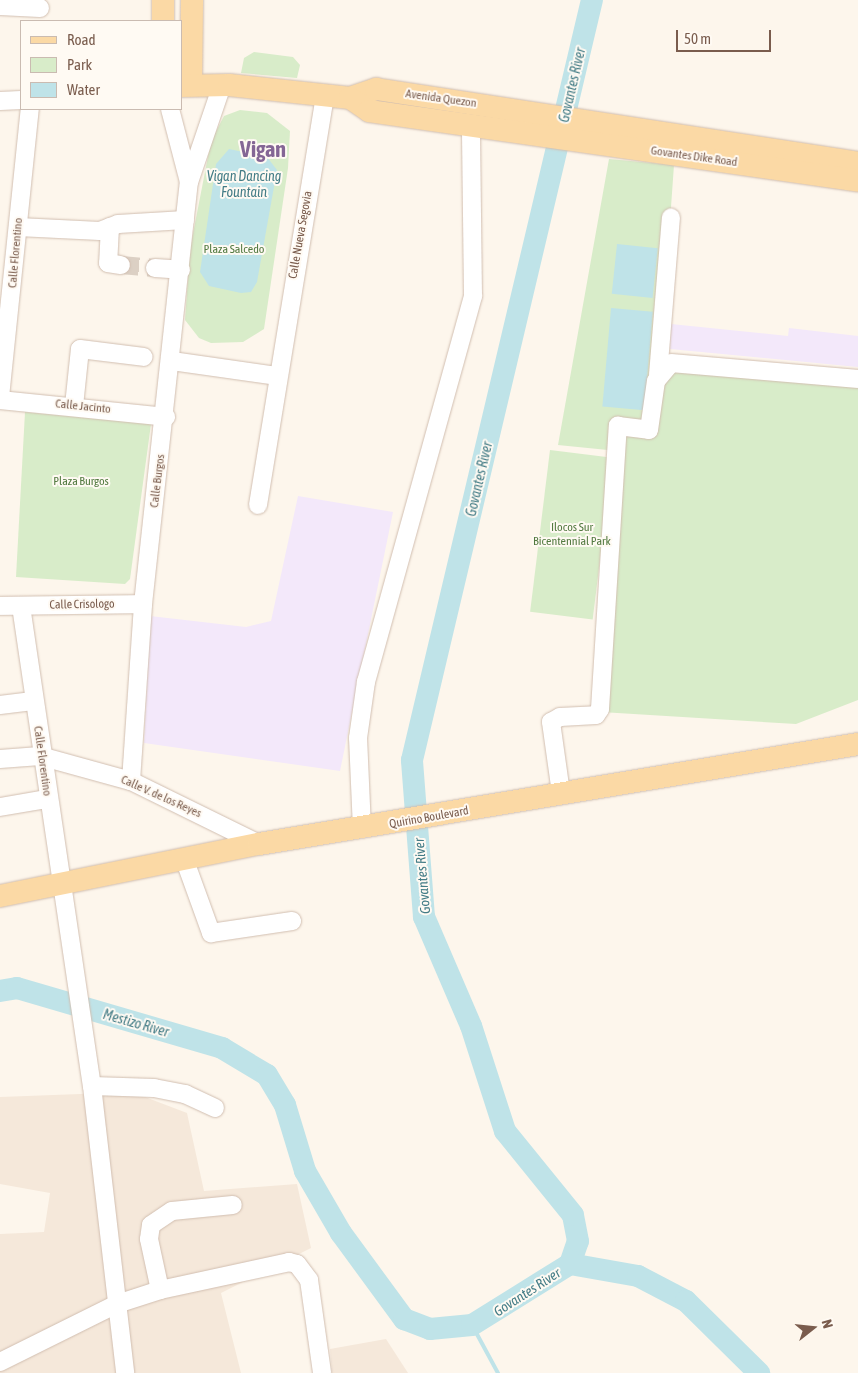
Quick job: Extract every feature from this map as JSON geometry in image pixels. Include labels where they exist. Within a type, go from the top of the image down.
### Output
[{"type":"main road","points":[[163,0],[164,20]]},
{"type":"main road","points":[[186,86],[192,0]]},
{"type":"main road","name":"Avenida Quezon","points":[[186,86],[222,85],[350,98],[376,89],[526,123]]},
{"type":"main road","name":"Avenida Quezon","points":[[350,98],[369,111],[471,125],[526,123]]},
{"type":"main road","name":"Govantes Dike Road","points":[[526,123],[804,164],[858,181]]},
{"type":"main road","name":"Govantes Dike Road","points":[[804,164],[858,163]]},
{"type":"main road","name":"Quirino Boulevard","points":[[0,896],[185,861],[259,844],[371,828],[561,793],[858,744]]},
{"type":"street","points":[[0,6],[39,10]]},
{"type":"street","name":"Calle Burgos","points":[[132,781],[143,604],[166,417],[189,182],[222,85]]},
{"type":"street","name":"Calle Nueva Segovia","points":[[258,505],[325,95]]},
{"type":"street","points":[[0,101],[20,100]]},
{"type":"street","name":"Calle Florentino","points":[[0,399],[30,110]]},
{"type":"street","name":"Calle Burgos","points":[[170,110],[189,182]]},
{"type":"street","points":[[371,828],[358,738],[366,682],[473,296],[471,125]]},
{"type":"street","points":[[561,793],[551,722],[560,717],[596,715],[600,708],[618,426],[649,430],[658,375],[671,218]]},
{"type":"street","points":[[18,227],[100,231],[110,227],[185,220]]},
{"type":"street","points":[[110,227],[108,263],[121,265]]},
{"type":"street","points":[[155,268],[181,270]]},
{"type":"street","points":[[74,406],[80,348],[144,357]]},
{"type":"street","points":[[172,361],[278,376]]},
{"type":"street","points":[[658,375],[666,365],[677,363],[858,379]]},
{"type":"street","name":"Calle Jacinto","points":[[0,399],[166,417]]},
{"type":"street","points":[[0,592],[22,606]]},
{"type":"street","name":"Calle Crisologo","points":[[0,606],[143,604]]},
{"type":"street","name":"Calle Florentino","points":[[22,606],[40,756],[92,1086],[125,1373]]},
{"type":"street","points":[[0,705],[34,701]]},
{"type":"street","name":"Calle V. de los Reyes","points":[[0,759],[40,756],[132,781],[259,844]]},
{"type":"street","points":[[0,807],[47,799]]},
{"type":"street","points":[[185,861],[211,932],[292,921]]},
{"type":"street","points":[[92,1086],[154,1088],[185,1094],[215,1108]]},
{"type":"street","points":[[160,1290],[149,1239],[152,1225],[172,1211],[233,1205]]},
{"type":"street","points":[[0,1362],[117,1304],[160,1290],[281,1262],[297,1264],[309,1280],[315,1299],[322,1373]]},
{"type":"shaded area","points":[[671,324],[788,336],[789,328],[858,336],[858,367],[670,349]]},
{"type":"shaded area","points":[[298,496],[393,512],[340,771],[144,743],[150,616],[246,627],[271,621]]},
{"type":"shaded area","points":[[107,1093],[145,1097],[187,1113],[204,1191],[297,1184],[311,1248],[221,1293],[241,1373],[0,1373],[0,1234],[44,1232],[50,1193],[0,1184],[0,1097]]},
{"type":"shaded area","points":[[386,1339],[408,1373],[332,1373],[330,1349]]},
{"type":"green space","points":[[254,52],[293,57],[300,65],[297,78],[241,73],[244,58]]},
{"type":"green space","name":"Plaza Salcedo","points":[[240,110],[267,113],[290,131],[288,168],[264,329],[243,342],[211,343],[199,338],[185,320],[190,249],[211,141],[224,116]]},
{"type":"green space","points":[[609,159],[674,165],[660,361],[858,383],[858,700],[796,724],[601,712],[618,451],[558,445]]},
{"type":"green space","name":"Plaza Burgos","points":[[25,412],[151,424],[130,579],[125,584],[16,577]]},
{"type":"green space","name":"Ilocos Sur Bicentennial Park","points":[[550,450],[613,458],[593,619],[530,612]]},
{"type":"water","name":"Vigan Dancing Fountain","points":[[229,149],[267,157],[277,170],[257,282],[251,292],[241,293],[209,286],[200,272],[216,164]]},
{"type":"water","points":[[617,244],[658,248],[653,298],[612,294]]},
{"type":"water","points":[[611,308],[653,312],[644,410],[602,407]]},
{"type":"waterway","name":"Govantes River","points":[[0,991],[17,988],[222,1048],[267,1075],[285,1105],[305,1171],[341,1233],[404,1319],[430,1329],[472,1325],[570,1264],[578,1241],[573,1215],[505,1131],[471,1026],[424,917],[412,760],[592,0]]},
{"type":"waterway","points":[[570,1264],[638,1276],[686,1301],[759,1373]]},
{"type":"waterway","points":[[472,1325],[498,1373]]},
{"type":"tunnel","points":[[121,265],[155,268]]},
{"type":"district","name":"Vigan","points":[[263,150]]},
{"type":"water label","name":"Mestizo River","points":[[136,1023]]}]
